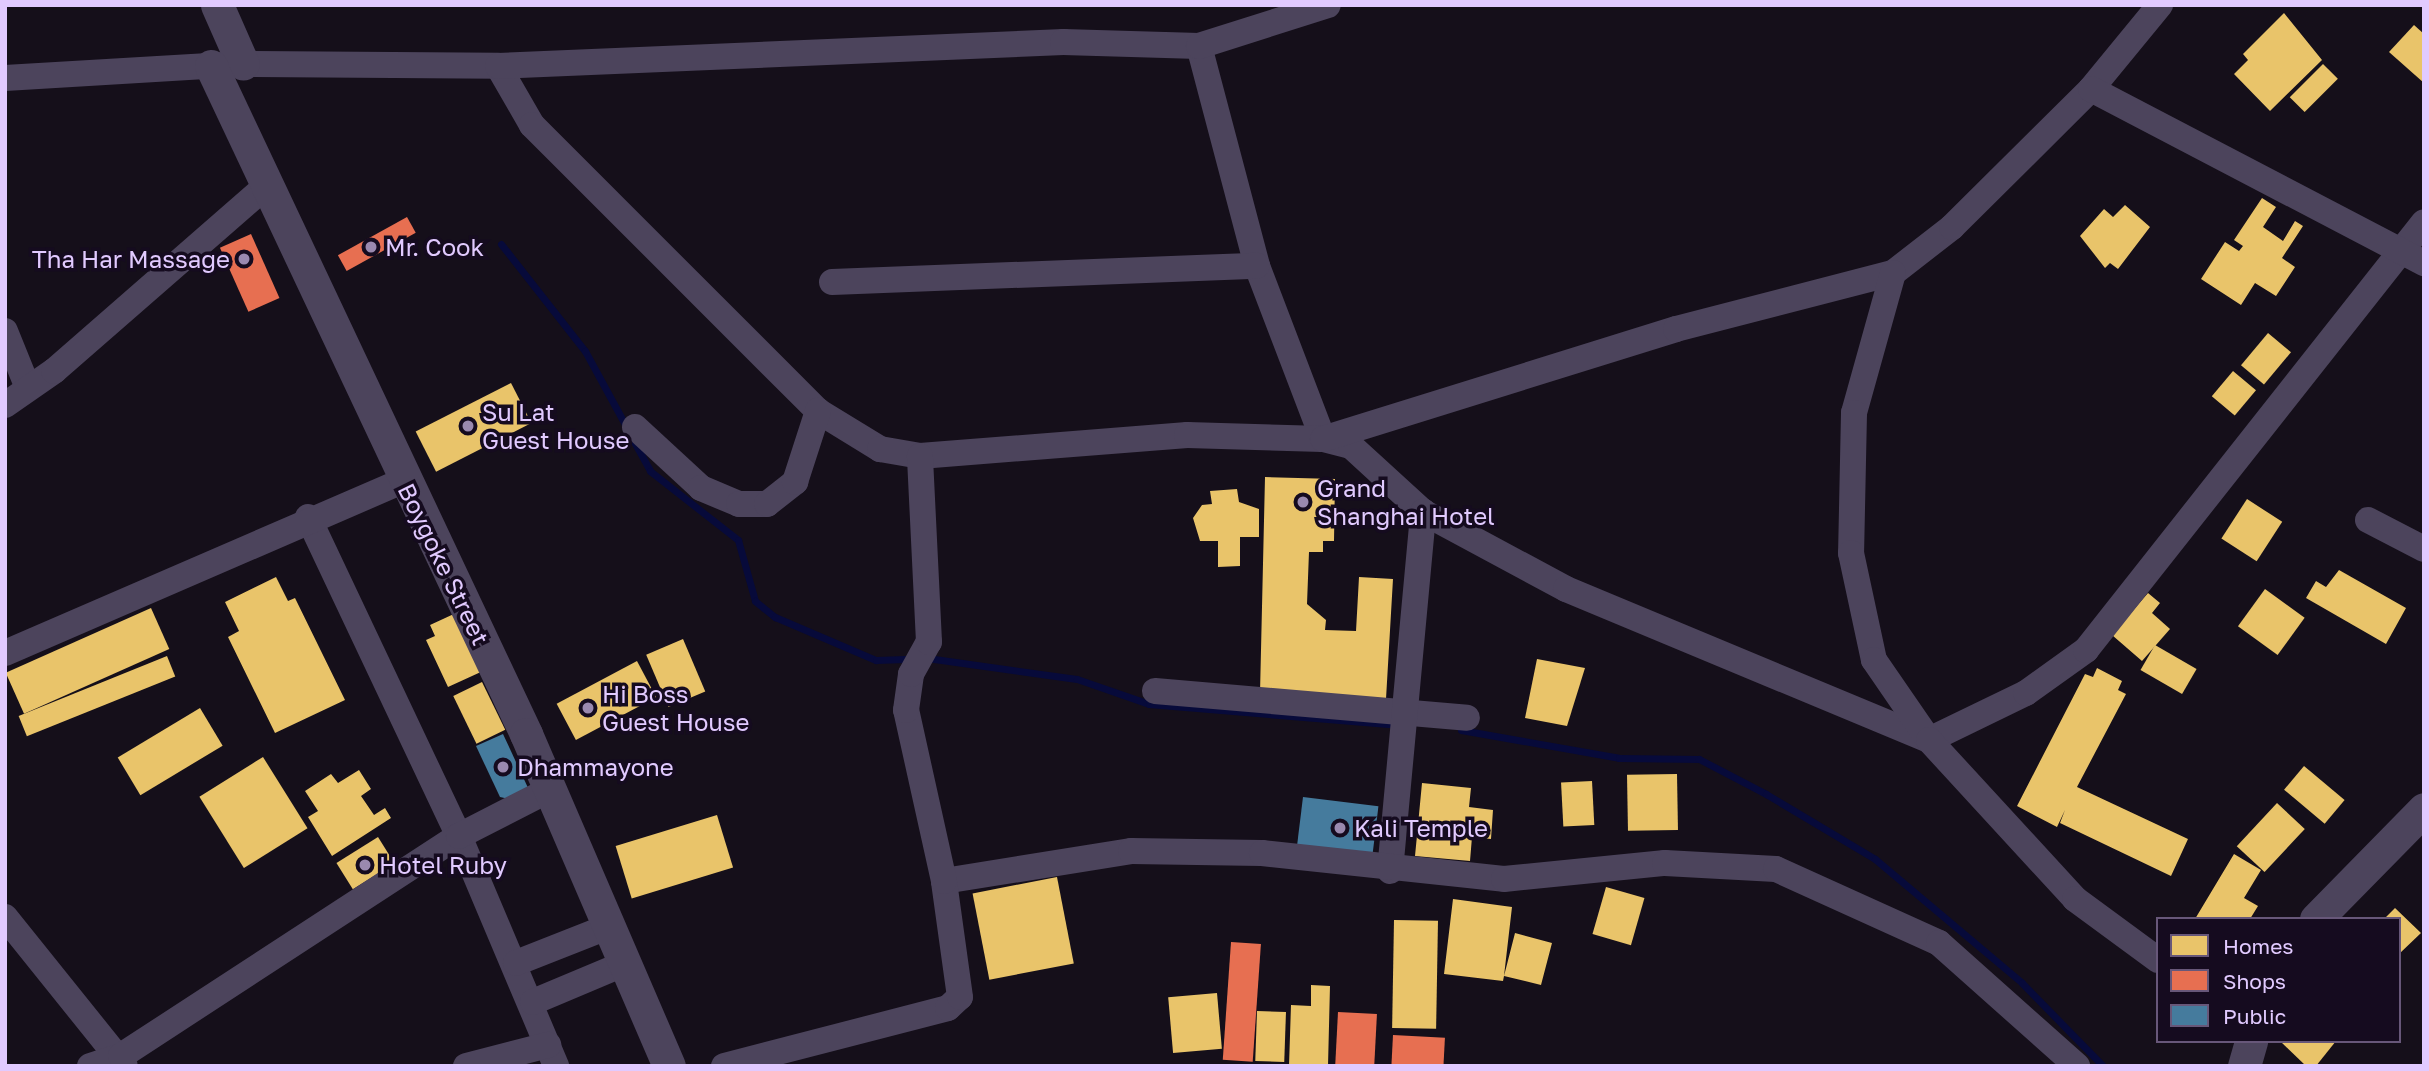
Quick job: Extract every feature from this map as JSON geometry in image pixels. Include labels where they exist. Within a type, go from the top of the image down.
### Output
[{"type":"street","points":[[216,5],[243,64]]},
{"type":"street","points":[[5,78],[243,64],[498,65],[1063,43],[1199,46],[1328,5]]},
{"type":"street","points":[[1323,439],[1676,328],[1893,272],[1952,227],[2091,89],[2160,5]]},
{"type":"street","points":[[1199,46],[1257,266],[1323,439]]},
{"type":"street","points":[[498,65],[533,125],[818,411],[880,449],[920,456],[1186,435],[1323,439],[1351,446],[1423,512],[1566,589],[1928,740],[2026,693],[2086,650],[2413,258],[2424,222]]},
{"type":"street","name":"Boygoke Street","points":[[211,66],[264,188],[549,790],[669,1066]]},
{"type":"street","points":[[2091,89],[2413,258]]},
{"type":"street","points":[[5,405],[264,188]]},
{"type":"street","points":[[832,282],[1257,266]]},
{"type":"street","points":[[1893,272],[1854,413],[1851,553],[1874,660],[1928,740],[2075,898],[2156,959]]},
{"type":"street","points":[[5,331],[28,388]]},
{"type":"street","points":[[635,427],[701,488],[739,503],[767,504],[795,482],[818,411]]},
{"type":"street","points":[[724,1066],[948,1008],[960,997],[962,975],[906,710],[911,674],[929,642],[920,456]]},
{"type":"street","points":[[5,653],[308,517],[403,481]]},
{"type":"street","points":[[1391,871],[1423,512]]},
{"type":"street","points":[[308,517],[459,836],[533,1002],[552,1055],[466,1066]]},
{"type":"street","points":[[2368,520],[2424,549]]},
{"type":"street","points":[[1155,691],[1467,718]]},
{"type":"street","points":[[90,1066],[123,1061],[459,836],[549,790]]},
{"type":"street","points":[[2318,917],[2424,809]]},
{"type":"street","points":[[944,881],[1131,851],[1262,853],[1391,871],[1504,879],[1665,863],[1776,869],[1939,943],[2077,1066]]},
{"type":"street","points":[[5,917],[123,1061]]},
{"type":"street","points":[[516,963],[610,926]]},
{"type":"street","points":[[533,1002],[626,962]]},
{"type":"street","points":[[2244,1066],[2250,1043]]},
{"type":"building: Homes","points":[[2284,13],[2322,60],[2270,111],[2234,74],[2248,60],[2243,54]]},
{"type":"building: Homes","points":[[2414,25],[2424,34],[2424,83],[2389,52]]},
{"type":"building: Homes","points":[[2323,64],[2338,79],[2305,112],[2290,97]]},
{"type":"building: Homes","points":[[2262,198],[2276,207],[2263,227],[2283,241],[2295,221],[2303,226],[2282,258],[2295,267],[2276,296],[2255,283],[2241,305],[2201,279],[2225,242],[2239,251],[2243,246],[2234,240]]},
{"type":"building: Homes","points":[[2125,205],[2150,227],[2118,269],[2110,263],[2105,268],[2080,236],[2104,209],[2113,217]]},
{"type":"building: Homes","points":[[2268,333],[2291,352],[2264,384],[2241,365]]},
{"type":"building: Homes","points":[[2233,371],[2256,390],[2235,416],[2212,396]]},
{"type":"building: Homes","points":[[511,383],[531,423],[436,472],[416,432]]},
{"type":"building: Homes","points":[[1265,477],[1335,479],[1334,541],[1323,541],[1323,552],[1309,552],[1307,604],[1326,620],[1325,630],[1356,631],[1359,577],[1393,579],[1386,699],[1260,693]]},
{"type":"building: Homes","points":[[1237,489],[1239,502],[1259,509],[1259,537],[1240,537],[1240,566],[1218,567],[1218,541],[1200,541],[1193,518],[1202,505],[1212,504],[1210,491]]},
{"type":"building: Homes","points":[[2247,499],[2282,522],[2257,561],[2221,538]]},
{"type":"building: Homes","points":[[2339,570],[2406,608],[2386,644],[2306,598],[2316,581],[2326,587]]},
{"type":"building: Homes","points":[[276,577],[288,601],[295,598],[345,700],[275,733],[228,637],[239,631],[225,602]]},
{"type":"building: Homes","points":[[2265,589],[2305,618],[2278,655],[2238,626]]},
{"type":"building: Homes","points":[[2148,593],[2160,603],[2152,613],[2170,629],[2142,661],[2112,635]]},
{"type":"building: Homes","points":[[151,608],[169,649],[24,714],[6,673]]},
{"type":"building: Homes","points":[[456,613],[483,671],[448,687],[426,640],[435,636],[430,625]]},
{"type":"building: Homes","points":[[683,639],[705,691],[668,707],[646,655]]},
{"type":"building: Homes","points":[[2155,645],[2197,669],[2182,694],[2140,670]]},
{"type":"building: Homes","points":[[167,656],[175,676],[27,736],[19,716]]},
{"type":"building: Homes","points":[[1537,659],[1585,668],[1567,726],[1525,718]]},
{"type":"building: Homes","points":[[637,661],[656,697],[576,740],[557,704]]},
{"type":"building: Homes","points":[[2097,668],[2122,681],[2118,690],[2126,694],[2077,787],[2188,839],[2171,876],[2060,823],[2065,810],[2057,827],[2017,806],[2085,674],[2093,677]]},
{"type":"building: Homes","points":[[482,682],[505,730],[476,744],[453,696]]},
{"type":"building: Homes","points":[[200,708],[223,746],[140,795],[118,757]]},
{"type":"building: Homes","points":[[263,757],[308,828],[244,868],[199,797]]},
{"type":"building: Homes","points":[[2304,766],[2345,800],[2325,824],[2284,790]]},
{"type":"building: Homes","points":[[359,770],[371,789],[361,796],[374,815],[385,808],[391,818],[332,856],[308,817],[318,811],[305,791],[331,774],[338,783]]},
{"type":"building: Homes","points":[[1677,774],[1678,830],[1628,831],[1627,775]]},
{"type":"building: Homes","points":[[1592,781],[1594,825],[1563,827],[1561,783]]},
{"type":"building: Homes","points":[[1422,783],[1471,788],[1469,807],[1493,810],[1491,839],[1472,837],[1470,861],[1415,856]]},
{"type":"building: Homes","points":[[2277,803],[2305,829],[2265,872],[2237,846]]},
{"type":"building: Homes","points":[[717,815],[733,868],[632,899],[616,846]]},
{"type":"building: Homes","points":[[378,837],[394,863],[353,889],[336,863]]},
{"type":"building: Homes","points":[[2234,854],[2261,870],[2244,898],[2258,906],[2251,917],[2196,917]]},
{"type":"building: Homes","points":[[1057,877],[1074,963],[989,980],[973,893]]},
{"type":"building: Homes","points":[[1606,887],[1644,898],[1631,945],[1592,934]]},
{"type":"building: Homes","points":[[1453,899],[1512,907],[1503,981],[1444,974]]},
{"type":"building: Homes","points":[[2395,908],[2421,933],[2401,952],[2401,917],[2386,917]]},
{"type":"building: Homes","points":[[1394,920],[1438,921],[1436,1029],[1392,1028]]},
{"type":"building: Homes","points":[[1515,933],[1552,943],[1541,985],[1504,976]]},
{"type":"building: Homes","points":[[1311,985],[1330,986],[1328,1066],[1289,1066],[1291,1005],[1311,1006]]},
{"type":"building: Homes","points":[[1217,993],[1222,1049],[1173,1053],[1168,997]]},
{"type":"building: Homes","points":[[1257,1011],[1286,1012],[1284,1062],[1255,1061]]},
{"type":"building: Homes","points":[[2282,1043],[2334,1043],[2316,1066],[2306,1066]]},
{"type":"building: Shops","points":[[407,217],[416,233],[347,271],[338,255]]},
{"type":"building: Shops","points":[[251,234],[279,298],[248,312],[220,248]]},
{"type":"building: Shops","points":[[1231,942],[1261,944],[1253,1062],[1223,1060]]},
{"type":"building: Shops","points":[[1338,1012],[1377,1014],[1374,1066],[1335,1066]]},
{"type":"building: Shops","points":[[1393,1035],[1445,1038],[1443,1066],[1391,1066]]},
{"type":"building: Public","points":[[503,734],[529,790],[509,799],[500,797],[476,746]]},
{"type":"building: Public","points":[[1303,797],[1378,806],[1373,854],[1297,845]]},
{"type":"waterway","points":[[501,244],[585,351],[627,428]]},
{"type":"waterway","points":[[632,438],[650,471],[738,540],[755,601],[775,617],[876,660],[912,659]]},
{"type":"waterway","points":[[927,658],[1077,679],[1149,704],[1388,724]]},
{"type":"waterway","points":[[1461,730],[1619,758],[1699,759],[1766,794],[1875,859],[2022,983],[2103,1066]]},
{"type":"place","name":"Mr. Cook","points":[[371,247]]},
{"type":"place","name":"Tha Har Massage","points":[[244,259]]},
{"type":"place","name":"Su Lat Guest House","points":[[468,426]]},
{"type":"place","name":"Grand Shanghai Hotel","points":[[1303,502]]},
{"type":"place","name":"Hi Boss Guest House","points":[[588,708]]},
{"type":"place","name":"Dhammayone","points":[[503,767]]},
{"type":"place","name":"Kali Temple","points":[[1340,828]]},
{"type":"place","name":"Hotel Ruby","points":[[365,865]]}]
